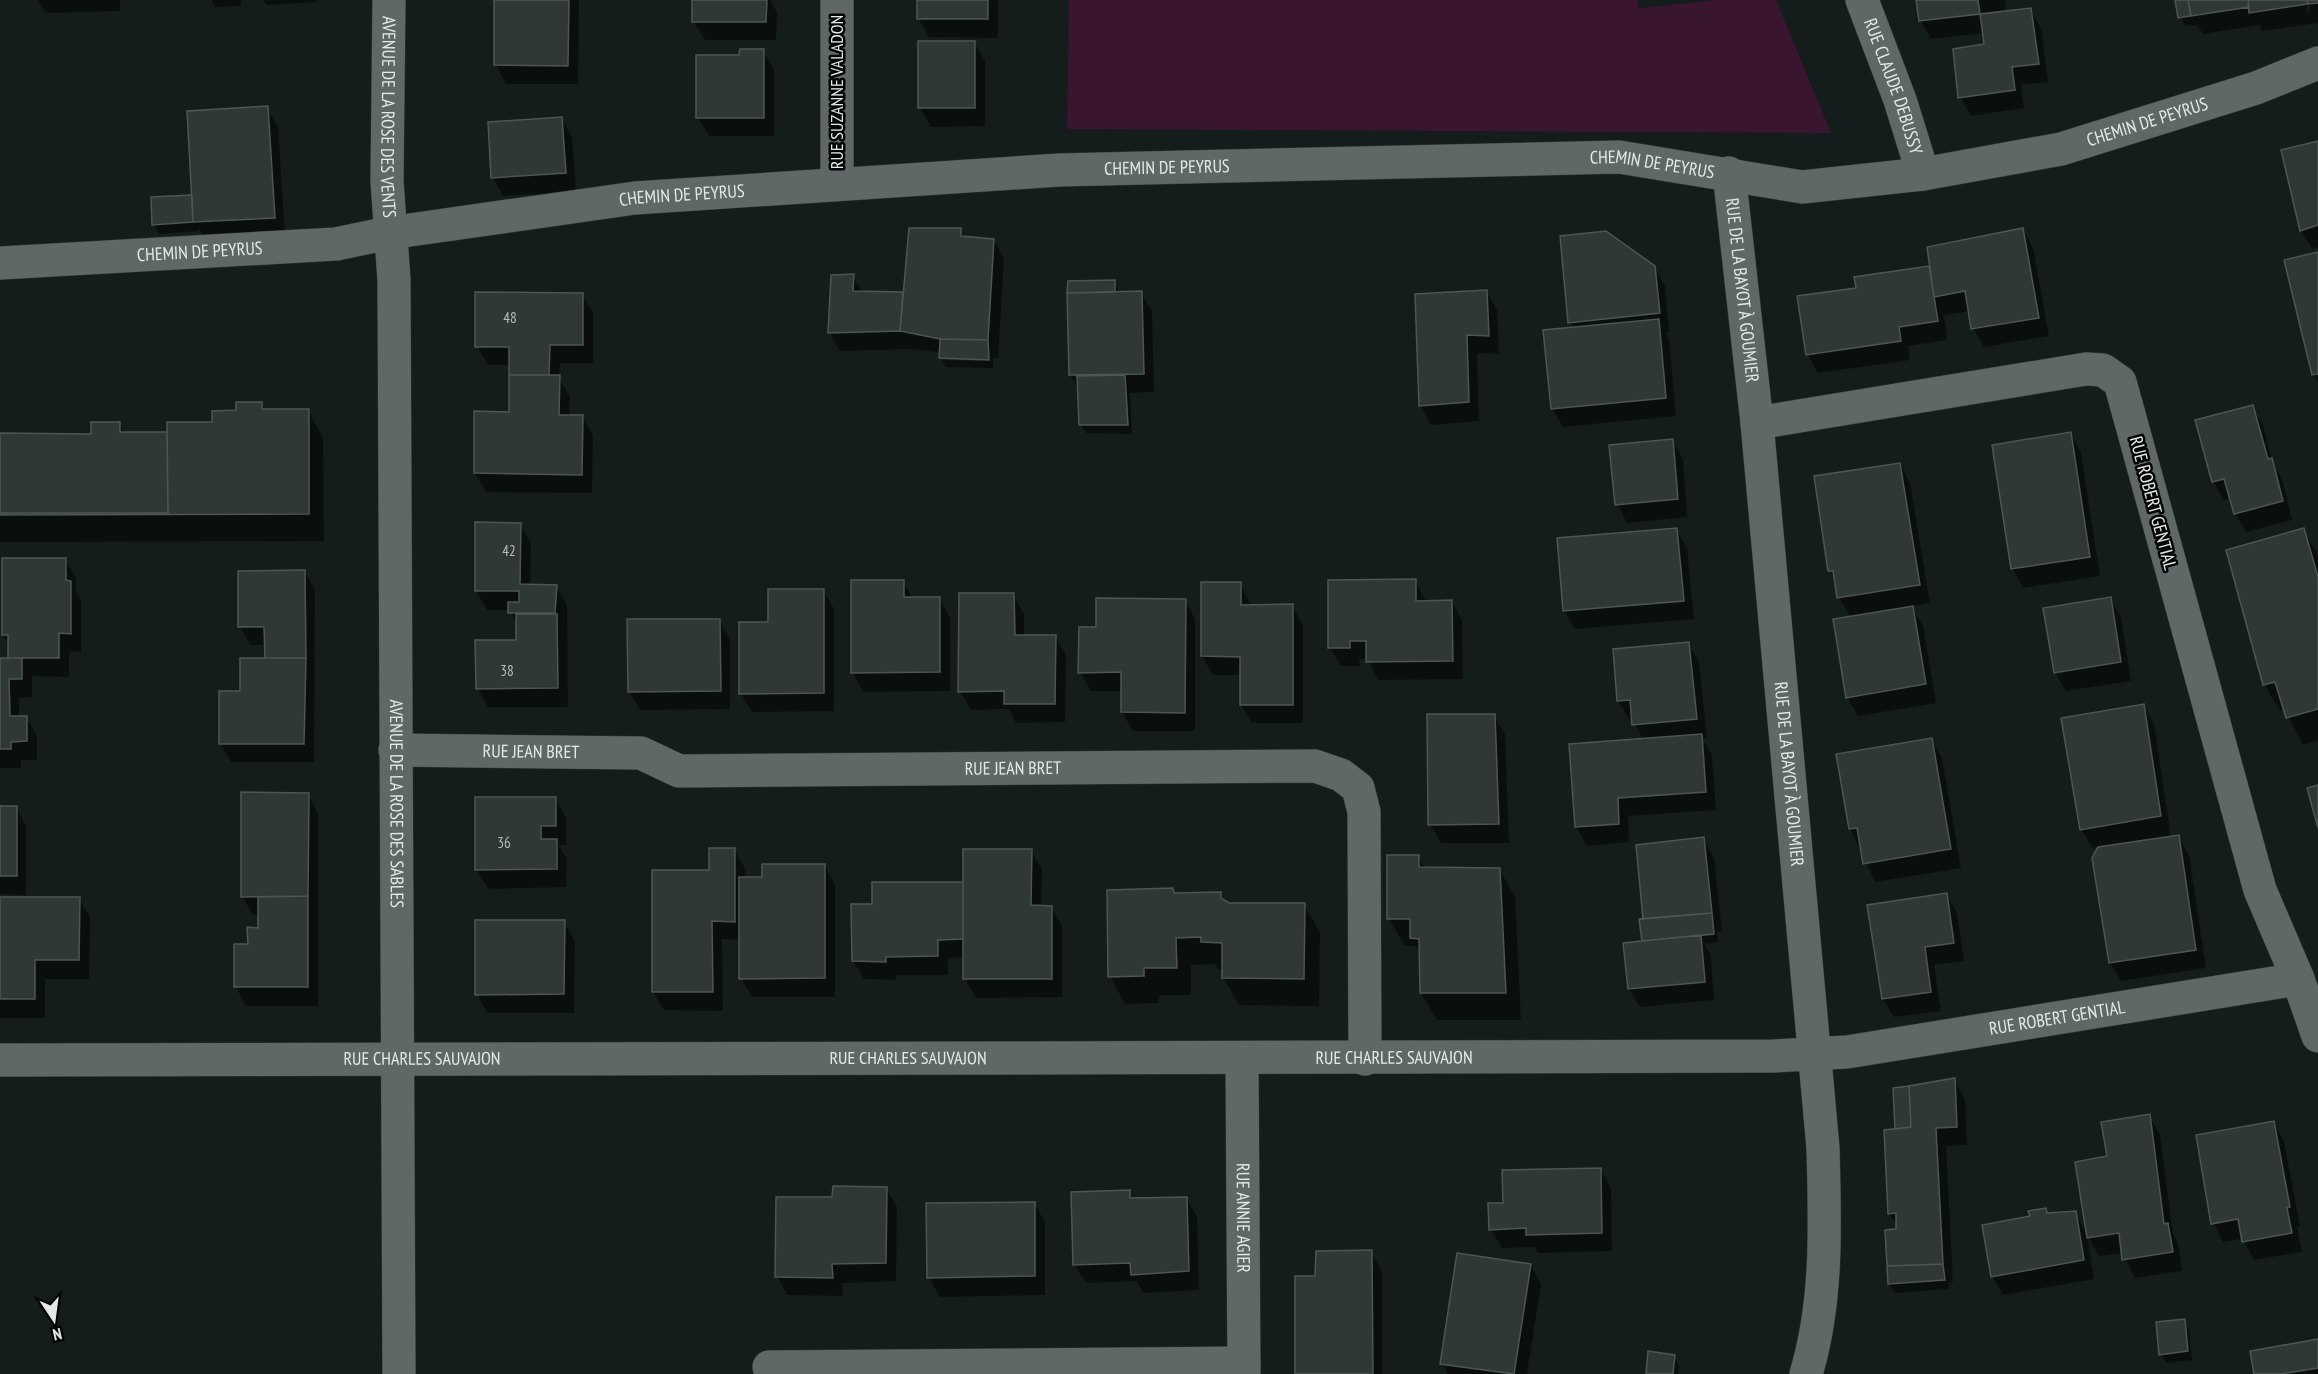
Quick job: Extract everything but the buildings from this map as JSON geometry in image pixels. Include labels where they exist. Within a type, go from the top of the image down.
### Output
[{"type":"street","name":"AVENUE DE LA ROSE DES VENTS","points":[[389,0],[387,181],[389,233]]},
{"type":"street","name":"RUE SUZANNE VALADON","points":[[837,0],[837,183]]},
{"type":"street","name":"RUE CLAUDE DEBUSSY","points":[[1862,0],[1900,100],[1923,174]]},
{"type":"street","name":"CHEMIN DE PEYRUS","points":[[0,262],[336,244],[389,233],[635,198],[1059,170],[1619,157],[1729,173],[1802,187],[1923,174],[2061,150],[2256,88],[2318,63]]},
{"type":"street","name":"RUE DE LA BAYOT À GOUMIER","points":[[1729,173],[1757,423],[1823,1148],[1826,1226],[1820,1308],[1806,1374]]},
{"type":"street","name":"AVENUE DE LA ROSE DES SABLES","points":[[389,233],[394,291],[399,1374]]},
{"type":"street","name":"RUE ROBERT GENTIAL","points":[[1757,423],[2086,369],[2103,370],[2120,382],[2260,890],[2298,979],[2318,1036]]},
{"type":"street","name":"RUE JEAN BRET","points":[[395,750],[641,753],[679,771],[1315,766],[1341,775],[1358,788],[1364,812],[1365,1059]]},
{"type":"street","name":"RUE ROBERT GENTIAL","points":[[1814,1055],[2298,979]]},
{"type":"street","name":"RUE CHARLES SAUVAJON","points":[[0,1060],[397,1058],[1242,1060],[1814,1055]]},
{"type":"street","name":"RUE ANNIE AGIER","points":[[1242,1060],[1244,1369]]},
{"type":"street","points":[[769,1366],[1244,1369]]},
{"type":"shaded area","points":[[1069,0],[1637,0],[1639,8],[1720,0],[1776,0],[1831,133],[1067,129]]}]
